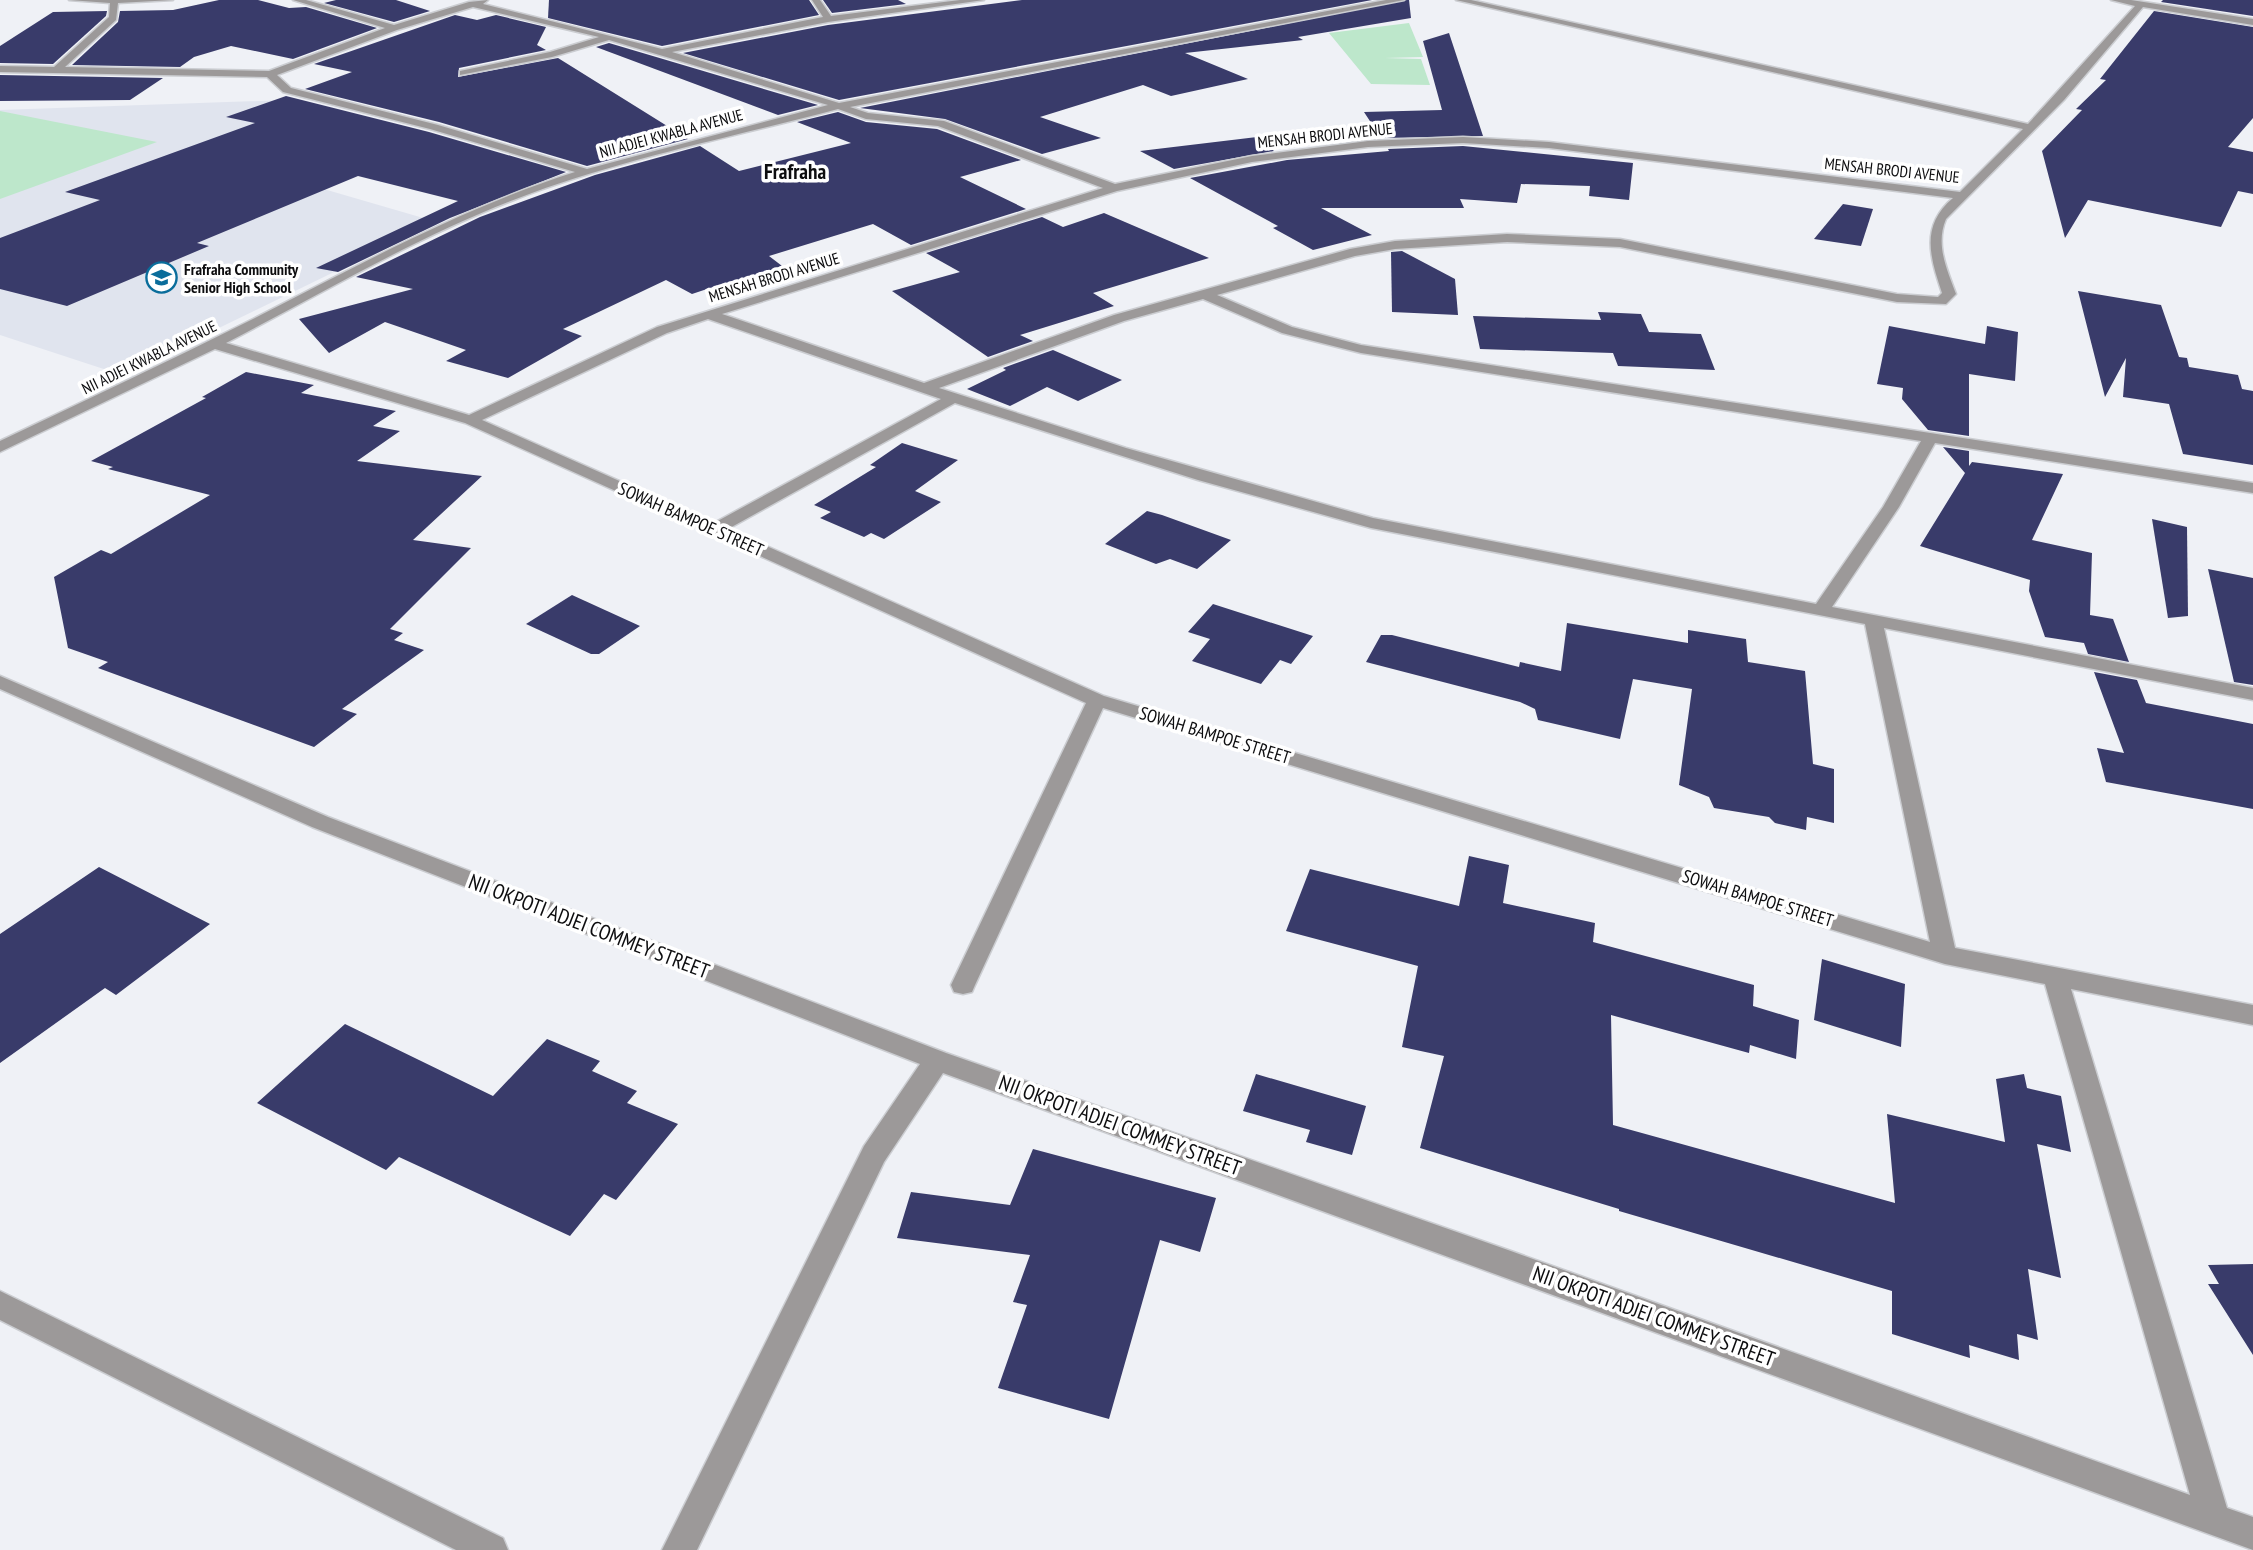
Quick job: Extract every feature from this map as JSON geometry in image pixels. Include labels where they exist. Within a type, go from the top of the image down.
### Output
[{"type":"street","points":[[73,0],[169,0]]},
{"type":"street","points":[[298,0],[394,28]]},
{"type":"street","points":[[0,69],[270,74],[394,28],[486,0]]},
{"type":"street","points":[[816,0],[828,19]]},
{"type":"street","points":[[660,52],[828,19],[981,0]]},
{"type":"street","name":"NII ADJEI KWABLA AVENUE","points":[[0,447],[214,344],[444,226],[512,196],[587,172],[837,106],[1400,0]]},
{"type":"street","points":[[1460,0],[2031,128]]},
{"type":"street","points":[[2115,0],[2253,22]]},
{"type":"street","points":[[58,69],[113,18],[114,2]]},
{"type":"street","points":[[472,4],[609,37],[807,94],[866,116],[940,123],[1114,188]]},
{"type":"street","name":"MENSAH BRODI AVENUE","points":[[470,420],[662,330],[708,314],[1114,188],[1265,157],[1368,144],[1463,140],[1549,145],[1963,196],[2031,128],[2141,4]]},
{"type":"street","points":[[463,73],[552,54],[609,37]]},
{"type":"street","points":[[270,74],[287,90],[434,127],[587,172]]},
{"type":"street","points":[[922,389],[1085,329],[1354,252],[1461,240],[1554,238],[1620,243],[1897,298],[1941,301],[1949,295],[1937,256],[1935,229],[1943,210],[1963,196]]},
{"type":"street","points":[[1206,295],[1287,330],[1340,345],[2253,488]]},
{"type":"street","points":[[708,314],[922,389],[1264,495],[1371,523],[1819,612],[2253,694]]},
{"type":"street","name":"SOWAH BAMPOE STREET","points":[[214,344],[470,420],[1097,700],[1945,955],[2253,1016]]},
{"type":"street","points":[[714,530],[953,398]]},
{"type":"street","points":[[1819,612],[1883,518],[1930,439]]},
{"type":"street","points":[[1874,622],[1945,955]]},
{"type":"street","name":"NII OKPOTI ADJEI COMMEY STREET","points":[[0,682],[320,822],[937,1060],[1508,1263],[2253,1534]]},
{"type":"street","points":[[963,985],[1097,700]]},
{"type":"street","points":[[2056,979],[2214,1520]]},
{"type":"street","points":[[679,1550],[874,1154],[937,1060]]},
{"type":"street","points":[[0,1305],[491,1550]]},
{"type":"shaded area","name":"Frafraha Community Senior High School","points":[[288,100],[255,169],[437,222],[122,375],[0,335],[0,110]]},
{"type":"green space","points":[[1409,23],[1423,57],[1385,58],[1421,59],[1430,85],[1371,84],[1329,33]]},
{"type":"green space","points":[[0,111],[157,142],[0,199]]},
{"type":"building","points":[[219,0],[258,0],[289,8],[306,7],[377,28],[293,59],[231,46],[194,57],[180,67],[72,65],[118,22],[120,11],[173,10]]},
{"type":"building","points":[[336,0],[396,0],[430,11],[394,22],[324,3]]},
{"type":"building","points":[[549,0],[809,0],[819,15],[662,46],[548,18]]},
{"type":"building","points":[[823,0],[898,0],[906,4],[832,13]]},
{"type":"building","points":[[1022,0],[1372,0],[839,100],[683,53],[828,25]]},
{"type":"building","points":[[1409,0],[1411,18],[1298,37],[1303,40],[1185,53],[1248,79],[1171,96],[1143,85],[1040,117],[1101,138],[1042,154],[945,119],[860,108]]},
{"type":"building","points":[[2253,0],[2253,16],[2161,2]]},
{"type":"building","points":[[107,11],[106,16],[53,64],[0,63],[0,46],[53,12]]},
{"type":"building","points":[[2154,11],[2253,27],[2253,118],[2228,147],[2253,152],[2253,194],[2238,191],[2221,227],[2088,200],[2065,238],[2042,151],[2082,110],[2076,109],[2106,80],[2100,79]]},
{"type":"building","points":[[455,15],[477,20],[496,15],[546,27],[537,45],[546,50],[459,68],[458,77],[558,58],[688,139],[587,166],[439,122],[305,89],[352,72],[314,64]]},
{"type":"building","points":[[1449,33],[1483,136],[1381,138],[1364,112],[1442,110],[1423,41]]},
{"type":"building","points":[[609,43],[818,105],[778,115],[596,47]]},
{"type":"building","points":[[0,75],[163,78],[130,100],[0,101]]},
{"type":"building","points":[[286,96],[429,132],[566,172],[450,218],[338,272],[316,268],[458,201],[358,176],[197,243],[209,246],[67,306],[0,289],[0,238],[100,200],[65,192],[255,123],[226,117]]},
{"type":"building","points":[[838,112],[866,122],[937,129],[1021,160],[960,177],[1026,209],[911,245],[873,224],[769,256],[786,269],[723,290],[716,286],[692,294],[666,280],[563,329],[582,336],[508,378],[446,361],[466,350],[385,322],[329,353],[299,319],[413,289],[356,277],[480,217],[595,175],[700,146],[739,171],[851,143],[797,122]]},
{"type":"building","points":[[1257,137],[1274,151],[1174,169],[1140,151]]},
{"type":"building","points":[[1463,146],[1633,163],[1629,200],[1589,196],[1590,186],[1521,184],[1517,203],[1460,199],[1464,208],[1321,208],[1372,235],[1313,250],[1273,228],[1278,226],[1190,178],[1287,160],[1389,151],[1388,149]]},
{"type":"building","points":[[1843,204],[1873,209],[1861,246],[1814,239]]},
{"type":"building","points":[[1104,213],[1209,258],[1093,293],[1114,306],[1020,335],[1033,341],[988,357],[892,291],[960,272],[926,253],[1042,217],[1063,227]]},
{"type":"building","points":[[1402,251],[1455,279],[1458,315],[1392,312],[1391,252]]},
{"type":"building","points":[[2078,291],[2161,305],[2179,357],[2187,358],[2189,367],[2238,375],[2242,389],[2253,391],[2253,465],[2183,454],[2169,404],[2123,397],[2126,358],[2105,397]]},
{"type":"building","points":[[1598,312],[1641,314],[1649,332],[1701,334],[1715,370],[1618,366],[1613,353],[1480,349],[1473,316],[1601,320]]},
{"type":"building","points":[[1889,326],[1985,344],[1987,326],[2018,332],[2015,381],[1969,374],[1969,436],[1928,430],[1902,399],[1903,388],[1877,384]]},
{"type":"building","points":[[1053,350],[1122,380],[1078,401],[1047,387],[1010,406],[967,389],[1006,370],[1003,368]]},
{"type":"building","points":[[246,372],[314,385],[301,393],[396,411],[373,426],[400,431],[357,461],[482,476],[413,540],[471,548],[390,629],[403,633],[394,640],[424,650],[342,709],[357,714],[314,747],[98,668],[108,662],[68,648],[54,577],[101,550],[111,554],[210,495],[108,469],[113,467],[91,461],[206,398],[202,397]]},
{"type":"building","points":[[902,443],[958,460],[915,491],[941,502],[884,539],[871,533],[864,537],[820,518],[831,512],[814,505],[876,467],[870,465]]},
{"type":"building","points":[[1943,447],[1969,451],[1969,466],[1972,462],[2063,474],[2032,540],[2092,553],[2090,615],[2113,619],[2129,662],[2088,654],[2084,643],[2045,637],[2029,591],[2030,580],[1920,546],[1965,473]]},
{"type":"building","points":[[1147,511],[1231,540],[1197,569],[1170,559],[1156,564],[1105,544]]},
{"type":"building","points":[[2152,519],[2187,527],[2188,616],[2168,618]]},
{"type":"building","points":[[2208,569],[2253,578],[2253,685],[2234,682]]},
{"type":"building","points":[[572,595],[640,626],[599,654],[591,654],[526,624]]},
{"type":"building","points":[[1213,604],[1313,636],[1291,664],[1280,660],[1261,684],[1192,661],[1210,639],[1188,632]]},
{"type":"building","points":[[1567,623],[1688,643],[1688,630],[1746,639],[1748,662],[1805,671],[1813,764],[1834,769],[1834,823],[1807,817],[1806,830],[1775,823],[1769,817],[1714,808],[1709,797],[1679,785],[1692,689],[1633,679],[1620,739],[1538,720],[1535,709],[1520,702],[1366,662],[1381,635],[1392,635],[1519,667],[1520,662],[1561,671]]},
{"type":"building","points":[[2094,672],[2137,680],[2146,703],[2253,724],[2253,809],[2106,782],[2097,748],[2124,753]]},
{"type":"building","points":[[1469,856],[1509,865],[1503,903],[1595,923],[1593,942],[1754,985],[1753,1006],[1799,1020],[1796,1059],[1750,1045],[1749,1053],[1611,1015],[1613,1125],[1895,1203],[1887,1114],[2005,1142],[1996,1079],[2024,1074],[2027,1088],[2061,1096],[2071,1152],[2037,1144],[2061,1278],[2028,1269],[2038,1340],[2017,1334],[2019,1360],[1969,1345],[1970,1358],[1892,1334],[1892,1291],[1619,1211],[1420,1148],[1444,1056],[1402,1047],[1418,966],[1286,931],[1310,869],[1459,906]]},
{"type":"building","points":[[99,867],[210,924],[116,995],[105,988],[0,1063],[0,934]]},
{"type":"building","points":[[1822,959],[1905,984],[1901,1047],[1814,1020]]},
{"type":"building","points":[[345,1024],[493,1096],[547,1039],[600,1061],[592,1071],[637,1091],[627,1103],[678,1124],[616,1200],[604,1194],[570,1236],[399,1157],[386,1170],[257,1103]]},
{"type":"building","points":[[1256,1074],[1366,1106],[1352,1155],[1306,1142],[1310,1130],[1243,1111]]},
{"type":"building","points":[[1033,1149],[1216,1198],[1200,1252],[1160,1240],[1109,1419],[998,1388],[1027,1305],[1013,1302],[1030,1255],[897,1238],[911,1192],[1010,1205]]},
{"type":"building","points":[[2253,1264],[2253,1355],[2208,1284],[2219,1284],[2208,1265]]},
{"type":"place","name":"Frafraha Community Senior High School","points":[[161,278]]},
{"type":"district","name":"Frafraha","points":[[795,171]]}]
